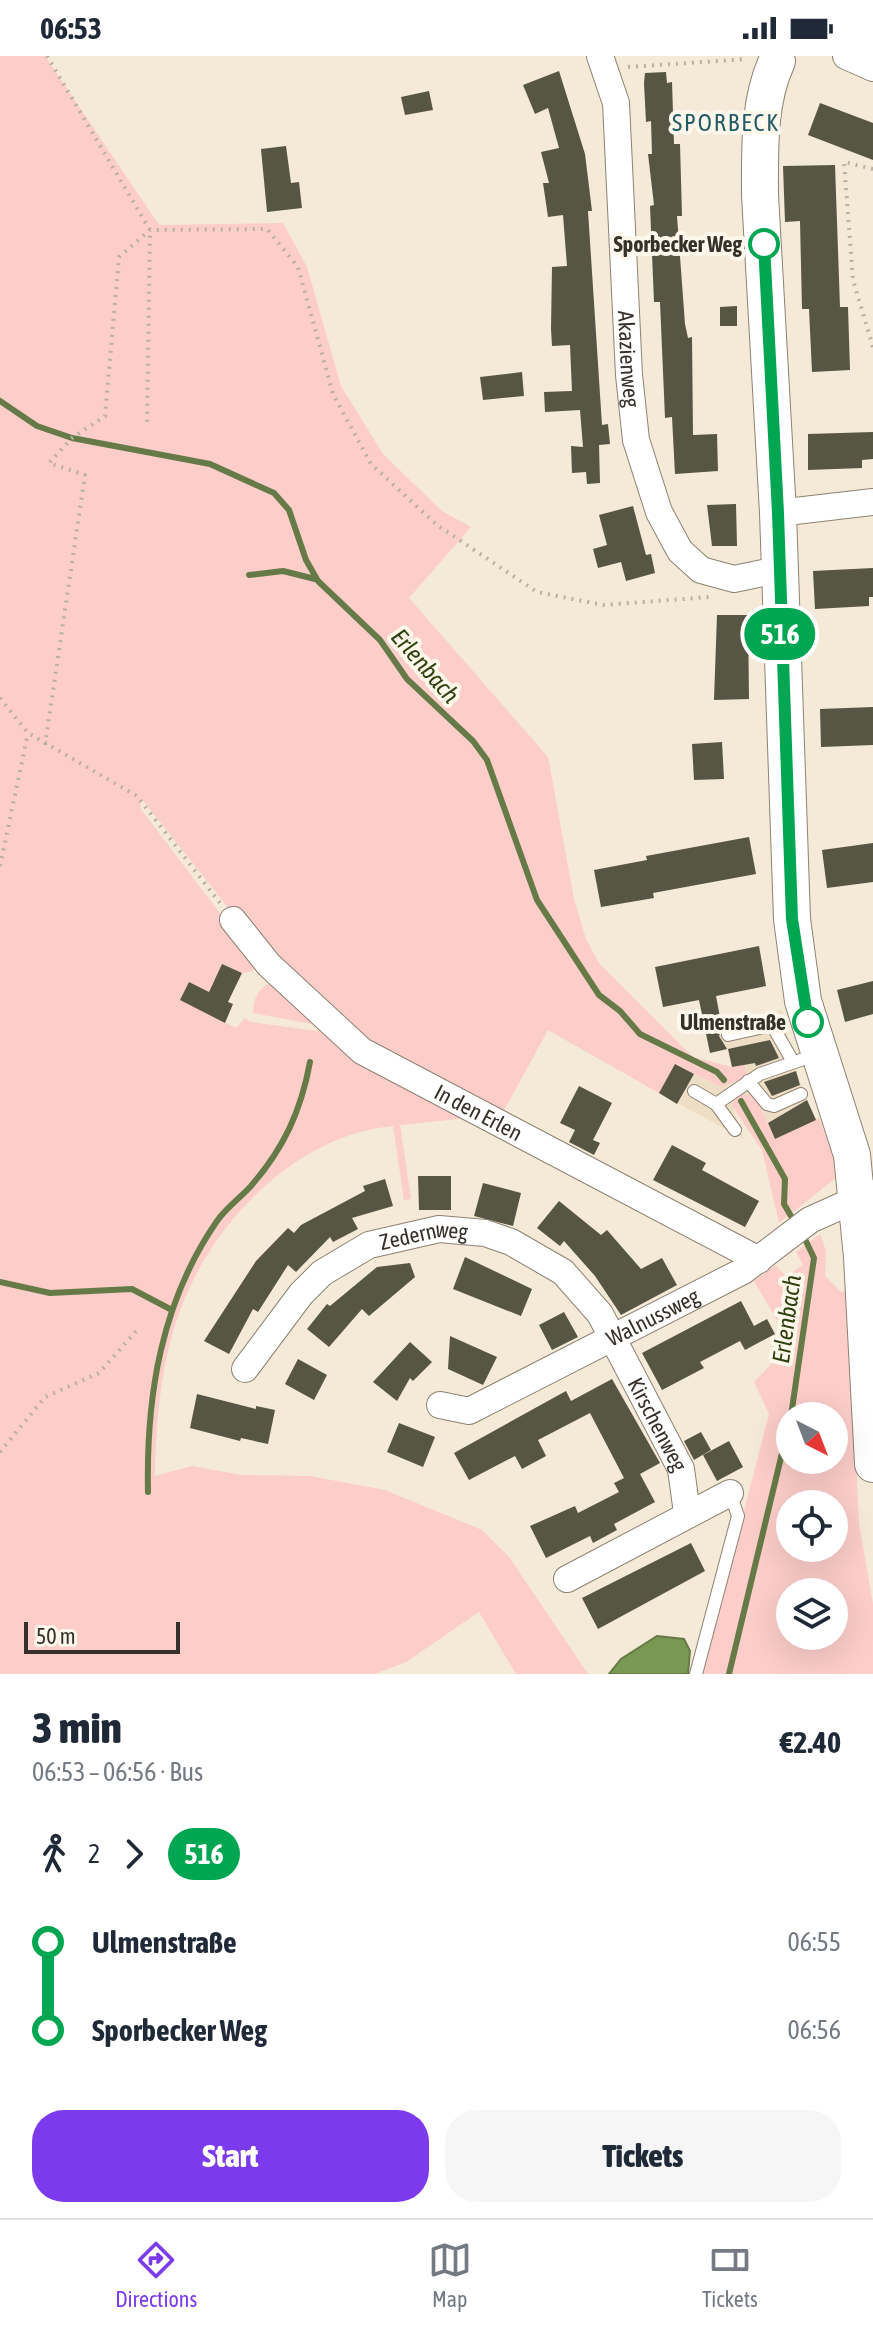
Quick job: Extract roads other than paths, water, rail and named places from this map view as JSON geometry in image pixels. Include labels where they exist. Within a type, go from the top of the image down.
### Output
[{"type":"street","points":[[846,56],[873,68]]},
{"type":"street","points":[[772,58],[760,145],[778,513],[777,570],[792,919],[803,1001],[805,1058],[852,1155],[865,1195],[873,1464]]},
{"type":"street","name":"Akazienweg","points":[[603,63],[617,118],[629,375],[636,440],[659,512],[680,551],[701,570],[734,579],[777,570]]},
{"type":"street","points":[[778,513],[873,502]]},
{"type":"street","name":"In den Erlen","points":[[233,920],[269,965],[362,1051],[759,1260]]},
{"type":"street","name":"Walnussweg","points":[[440,1405],[469,1411],[759,1260],[810,1220],[865,1195]]},
{"type":"street","name":"Zedernweg","points":[[245,1369],[301,1294],[322,1273],[369,1245],[439,1229],[485,1233],[511,1242],[563,1272],[583,1291],[613,1338]]},
{"type":"street","name":"Kirschenweg","points":[[613,1338],[681,1469],[687,1513]]},
{"type":"street","points":[[567,1579],[730,1493]]},
{"type":"lane","points":[[716,1104],[748,1081],[805,1058],[772,1025],[728,1035]]},
{"type":"lane","points":[[748,1081],[767,1104],[774,1106],[801,1094]]},
{"type":"lane","points":[[694,1091],[716,1104],[735,1130]]},
{"type":"lane","points":[[696,1674],[738,1516],[730,1493]]},
{"type":"waterway","name":"Erlenbach","points":[[0,401],[37,426],[72,438],[210,464],[274,493],[289,510],[306,560],[318,581],[380,640],[407,679],[473,741],[487,760],[537,900],[599,995],[620,1011],[640,1034],[717,1072],[724,1080]]},
{"type":"waterway","points":[[249,575],[283,571],[315,579]]},
{"type":"waterway","points":[[148,1492],[154,1385],[170,1317],[182,1284],[217,1221],[251,1186],[282,1143],[302,1097],[310,1062]]},
{"type":"waterway","name":"Erlenbach","points":[[741,1101],[785,1179],[784,1204],[795,1223]]},
{"type":"waterway","name":"Erlenbach","points":[[793,1402],[814,1258],[803,1235]]},
{"type":"waterway","points":[[0,1282],[50,1293],[132,1289],[170,1309]]},
{"type":"waterway","name":"Erlenbach","points":[[729,1674],[777,1474]]},
{"type":"place","name":"Sporbecker Weg","points":[[764,244]]},
{"type":"place","name":"Ulmenstraße","points":[[808,1022]]},
{"type":"district","name":"SPORBECK","points":[[726,123]]}]
